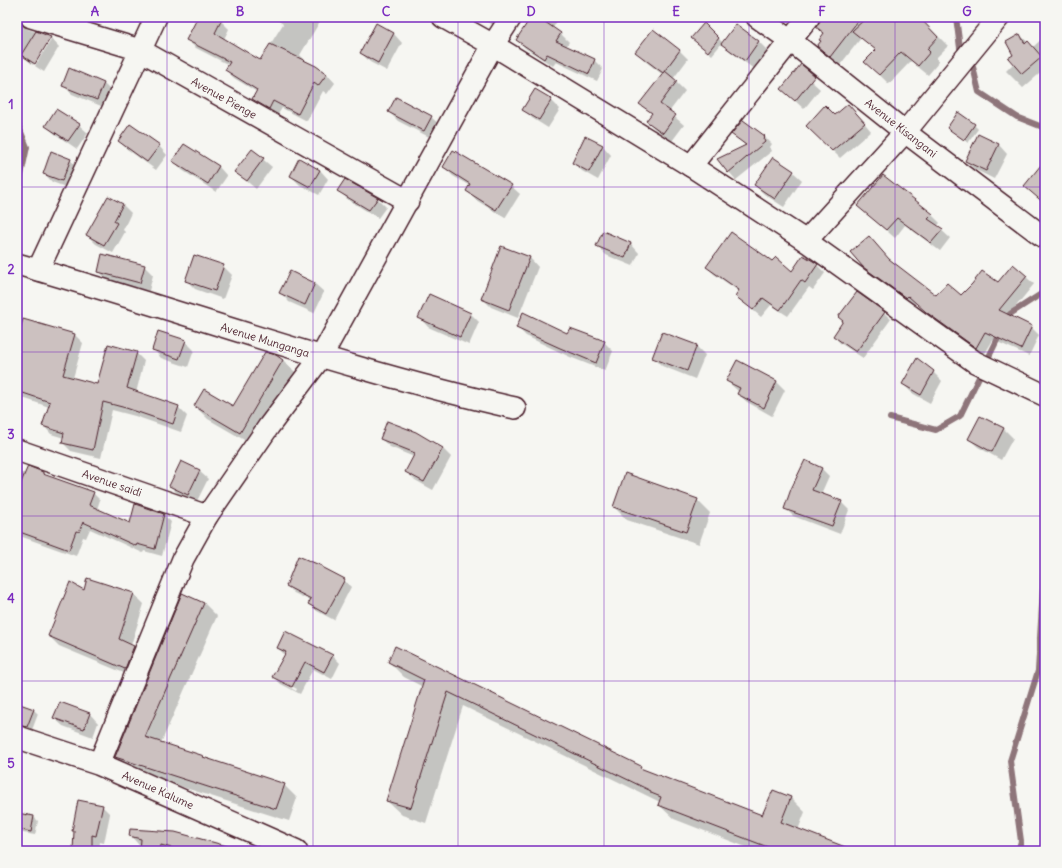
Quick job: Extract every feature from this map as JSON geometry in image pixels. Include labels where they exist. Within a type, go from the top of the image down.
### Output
[{"type":"street","name":"Avenue Pienge","points":[[31,17],[140,50],[408,201]]},
{"type":"street","points":[[38,270],[156,17]]},
{"type":"street","points":[[442,17],[493,45],[691,166],[806,242],[974,362],[1044,395]]},
{"type":"street","points":[[99,764],[182,559],[206,516],[321,357],[493,45],[511,17]]},
{"type":"street","name":"Avenue Kisangani","points":[[757,17],[791,41],[904,132],[1045,238]]},
{"type":"street","points":[[691,166],[809,17]]},
{"type":"street","points":[[806,242],[904,132],[999,17]]},
{"type":"street","name":"Avenue Munganga","points":[[17,264],[321,357],[515,408]]},
{"type":"street","name":"Avenue saidi","points":[[17,450],[206,516]]},
{"type":"street","name":"Avenue Kalume","points":[[17,737],[99,764],[296,851]]},
{"type":"building","points":[[198,17],[223,17],[215,33],[260,60],[270,44],[316,66],[327,74],[318,86],[314,83],[298,114],[273,101],[269,109],[252,99],[257,90],[225,70],[230,62],[186,40]]},
{"type":"building","points":[[531,17],[538,17],[561,33],[556,41],[595,59],[589,74],[547,54],[544,59],[516,40]]},
{"type":"building","points":[[821,17],[861,17],[830,57],[817,46],[824,33],[816,27]]},
{"type":"building","points":[[867,17],[919,17],[938,37],[927,49],[930,52],[918,66],[901,52],[879,75],[864,62],[876,50],[852,31]]},
{"type":"building","points":[[376,23],[394,33],[378,63],[360,53]]},
{"type":"building","points":[[704,23],[719,38],[708,52],[691,38]]},
{"type":"building","points":[[736,24],[759,41],[745,61],[721,44]]},
{"type":"building","points":[[653,29],[680,50],[663,73],[635,52]]},
{"type":"building","points":[[36,31],[51,37],[35,64],[21,55]]},
{"type":"building","points":[[1020,34],[1025,44],[1028,41],[1042,57],[1022,74],[1008,58],[1013,55],[1006,42]]},
{"type":"building","points":[[801,64],[815,76],[795,101],[781,89]]},
{"type":"building","points":[[69,68],[104,83],[97,100],[62,86]]},
{"type":"building","points":[[665,71],[677,81],[660,104],[676,115],[663,133],[646,121],[652,113],[639,104]]},
{"type":"building","points":[[535,89],[552,99],[539,120],[522,110]]},
{"type":"building","points":[[396,97],[432,116],[424,131],[388,112]]},
{"type":"building","points":[[848,104],[865,123],[832,151],[806,126],[825,105],[835,115]]},
{"type":"building","points":[[56,109],[80,124],[68,141],[45,126]]},
{"type":"building","points":[[958,112],[975,124],[964,140],[947,128]]},
{"type":"building","points":[[743,120],[765,136],[763,138],[765,142],[728,173],[717,159],[746,145],[731,134]]},
{"type":"building","points":[[130,124],[160,145],[147,162],[118,141]]},
{"type":"building","points":[[978,134],[999,144],[986,171],[965,161]]},
{"type":"building","points":[[585,136],[603,145],[589,172],[572,163]]},
{"type":"building","points":[[184,144],[219,166],[208,184],[172,161]]},
{"type":"building","points":[[252,149],[264,158],[247,181],[234,172]]},
{"type":"building","points":[[453,150],[512,185],[496,210],[466,191],[470,184],[443,167]]},
{"type":"building","points":[[51,151],[71,159],[62,181],[43,174]]},
{"type":"building","points":[[773,157],[794,171],[775,199],[754,185]]},
{"type":"building","points":[[299,158],[320,170],[310,187],[290,176]]},
{"type":"building","points":[[1045,160],[1045,204],[1024,186]]},
{"type":"building","points":[[883,175],[933,214],[928,219],[943,229],[931,243],[897,218],[886,230],[857,206]]},
{"type":"building","points":[[345,179],[378,198],[369,210],[337,191]]},
{"type":"building","points":[[108,196],[123,204],[114,221],[117,223],[104,245],[86,235]]},
{"type":"building","points":[[603,231],[631,243],[625,258],[596,246]]},
{"type":"building","points":[[731,232],[772,261],[776,257],[792,271],[803,255],[818,264],[805,283],[801,280],[780,310],[763,298],[753,310],[735,296],[739,290],[706,267]]},
{"type":"building","points":[[869,236],[889,259],[936,295],[947,283],[961,295],[982,271],[998,282],[1013,264],[1027,276],[999,310],[1032,326],[1021,349],[985,332],[976,348],[926,312],[908,296],[906,298],[863,267],[850,252]]},
{"type":"building","points":[[501,246],[530,257],[509,310],[481,299]]},
{"type":"building","points":[[102,254],[145,265],[140,283],[98,272]]},
{"type":"building","points":[[194,255],[224,265],[215,291],[185,281]]},
{"type":"building","points":[[290,271],[315,283],[305,305],[279,293]]},
{"type":"building","points":[[857,292],[885,312],[856,352],[833,336],[843,321],[838,317]]},
{"type":"building","points":[[429,294],[471,313],[460,337],[418,318]]},
{"type":"building","points":[[523,312],[567,333],[570,328],[605,341],[596,363],[516,328]]},
{"type":"building","points":[[23,319],[75,334],[63,375],[97,384],[108,344],[137,352],[127,388],[179,406],[173,424],[103,402],[93,450],[62,443],[64,433],[42,426],[50,402],[17,391],[17,339]]},
{"type":"building","points":[[158,331],[186,340],[179,359],[152,350]]},
{"type":"building","points":[[662,332],[697,345],[687,371],[652,358]]},
{"type":"building","points":[[265,352],[276,355],[283,360],[240,433],[194,406],[204,389],[233,406]]},
{"type":"building","points":[[917,358],[934,371],[921,395],[902,384]]},
{"type":"building","points":[[737,360],[777,381],[764,408],[737,394],[740,388],[726,381]]},
{"type":"building","points":[[980,416],[1004,428],[992,452],[968,439]]},
{"type":"building","points":[[387,421],[416,432],[443,448],[424,482],[405,472],[415,453],[380,439]]},
{"type":"building","points":[[805,460],[822,468],[812,490],[842,501],[832,526],[784,509],[791,489]]},
{"type":"building","points":[[181,461],[200,470],[188,495],[169,486]]},
{"type":"building","points":[[28,466],[43,472],[43,474],[94,492],[89,505],[130,523],[135,504],[164,514],[155,549],[137,544],[136,546],[83,522],[79,532],[76,531],[69,550],[17,531],[17,492]]},
{"type":"building","points":[[625,473],[698,499],[686,532],[613,507]]},
{"type":"building","points":[[298,556],[322,566],[345,579],[326,614],[308,604],[311,599],[286,586]]},
{"type":"building","points":[[87,578],[134,593],[119,639],[134,646],[125,669],[48,636],[70,582],[84,590]]},
{"type":"building","points":[[182,593],[204,603],[145,737],[285,784],[276,809],[115,757]]},
{"type":"building","points":[[285,631],[333,655],[324,672],[305,662],[292,687],[272,677],[286,652],[277,648]]},
{"type":"building","points":[[395,646],[641,766],[640,768],[762,815],[773,790],[791,797],[781,822],[853,851],[778,851],[658,805],[661,797],[651,793],[651,791],[448,692],[411,808],[386,801],[424,680],[388,662]]},
{"type":"building","points":[[60,702],[90,713],[84,729],[53,718]]},
{"type":"building","points":[[17,703],[34,709],[27,727],[17,725]]},
{"type":"building","points":[[78,800],[103,805],[96,836],[92,835],[92,851],[73,851],[74,831],[72,831]]},
{"type":"building","points":[[17,813],[34,816],[31,832],[17,829]]},
{"type":"building","points":[[130,829],[175,832],[227,846],[227,851],[182,851],[161,845],[160,851],[140,851],[141,839],[129,836]]},
{"type":"waterway","points":[[956,17],[960,48],[973,67],[979,92],[1017,117],[1045,128]]},
{"type":"waterway","points":[[17,122],[27,147],[17,194]]},
{"type":"waterway","points":[[1006,322],[1010,314],[1041,294],[1045,295]]},
{"type":"waterway","points":[[890,418],[936,430],[960,416],[1001,332]]},
{"type":"waterway","points":[[1018,851],[1021,841],[1010,761],[1038,671],[1045,555]]}]
